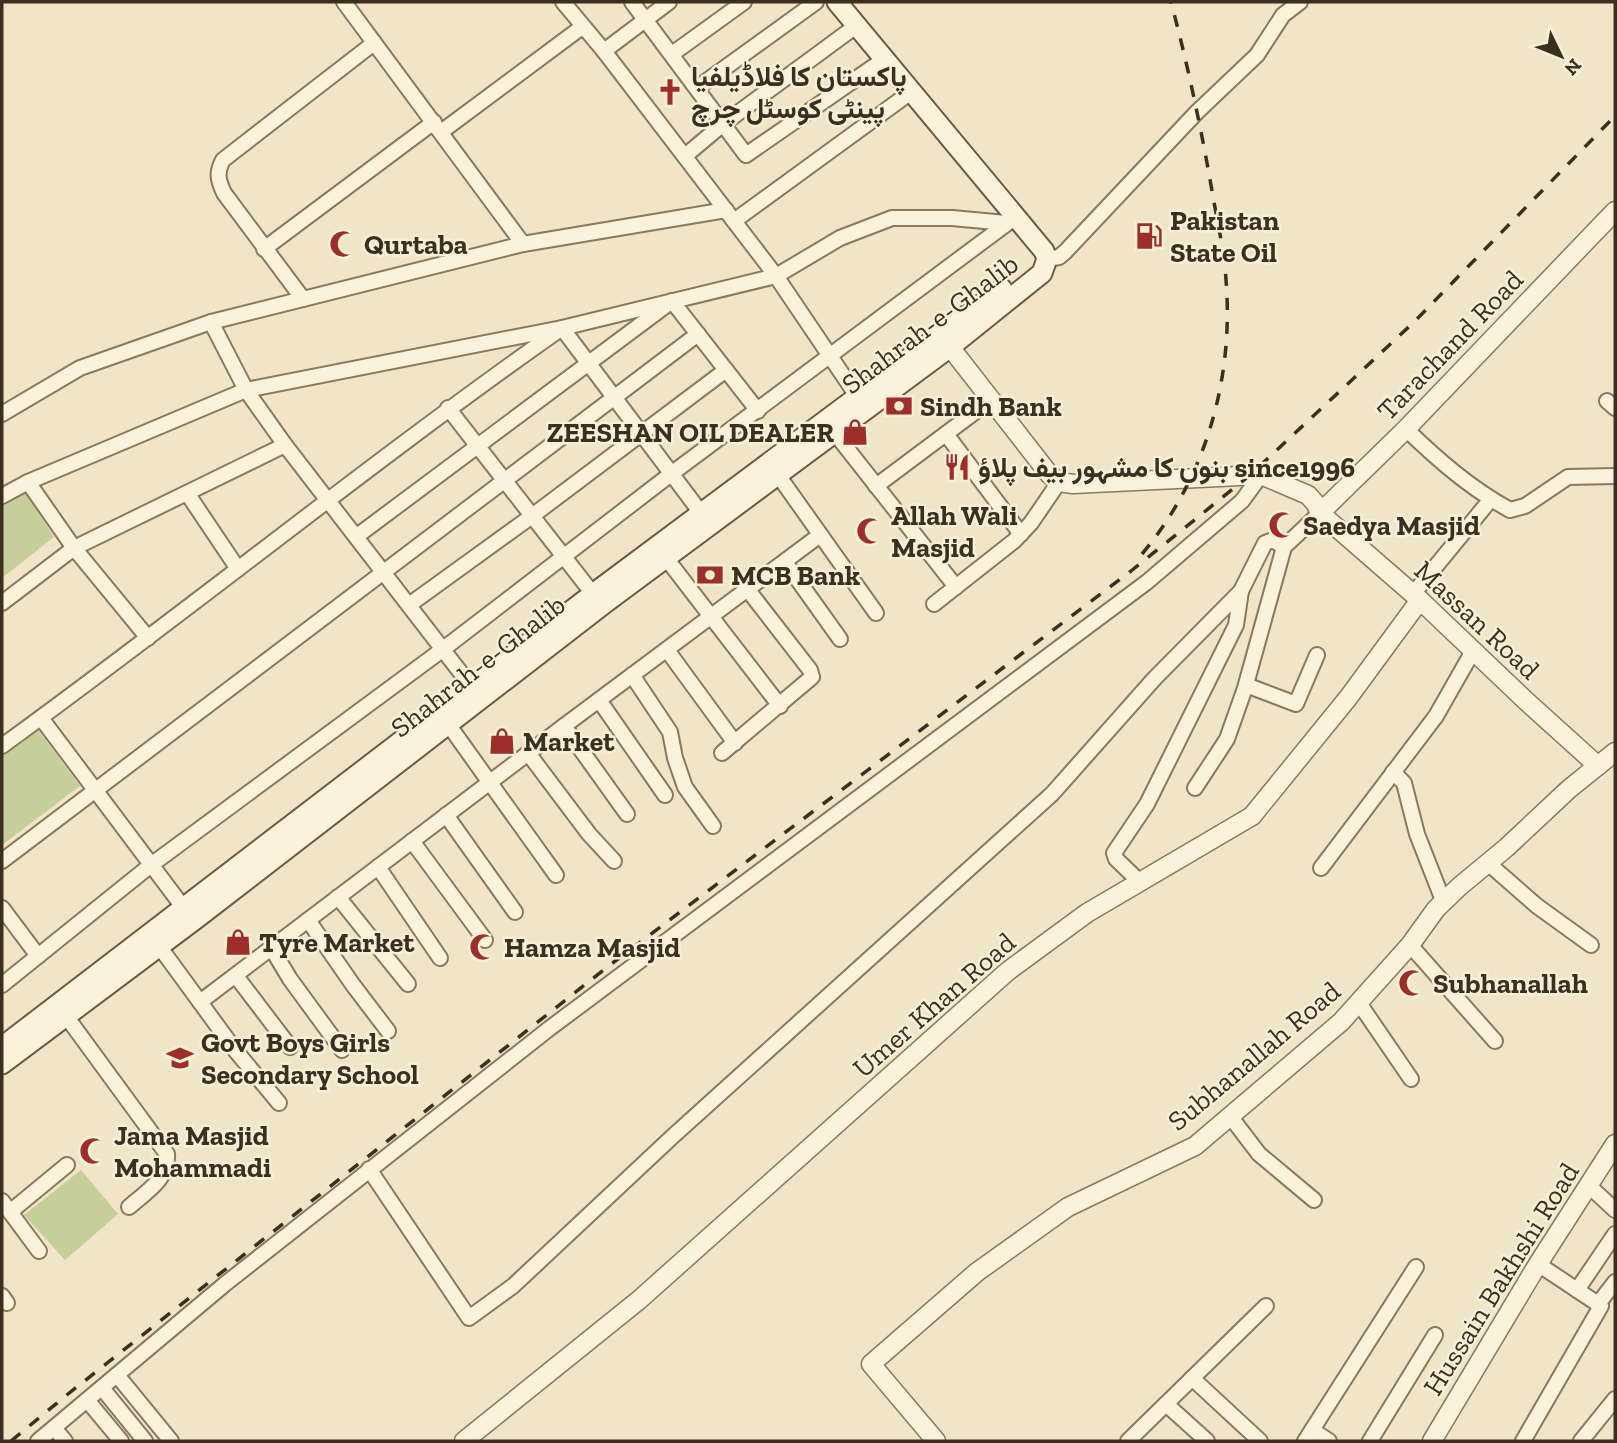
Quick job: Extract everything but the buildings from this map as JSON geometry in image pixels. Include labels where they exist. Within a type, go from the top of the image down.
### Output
[{"type":"main road","points":[[837,2],[886,58],[1012,220],[1044,251],[1047,260]]},
{"type":"main road","name":"Shahrah-e-Ghalib","points":[[2,1064],[666,558],[950,346],[1042,273],[1047,260]]},
{"type":"main road","name":"Shahrah-e-Ghalib","points":[[2,1047],[593,594],[857,396],[1027,271],[1047,260]]},
{"type":"street","points":[[344,2],[523,244]]},
{"type":"street","points":[[563,2],[604,51],[776,276],[857,396]]},
{"type":"street","points":[[632,2],[746,155],[886,58]]},
{"type":"street","points":[[604,51],[669,2]]},
{"type":"street","points":[[671,54],[744,2]]},
{"type":"street","points":[[697,88],[816,2]]},
{"type":"street","points":[[1047,260],[1065,253],[1197,112],[1257,55],[1283,15],[1300,2]]},
{"type":"street","points":[[685,156],[723,124],[856,26]]},
{"type":"street","points":[[264,249],[582,27]]},
{"type":"street","points":[[303,299],[224,193],[218,181],[218,171],[223,160],[374,43]]},
{"type":"street","points":[[2,414],[80,368],[211,322],[523,244],[729,216],[911,92]]},
{"type":"street","name":"Tarachand Road","points":[[1320,513],[1406,429],[1615,211]]},
{"type":"street","points":[[2,496],[28,482],[246,390],[562,328],[776,276],[840,238],[892,218],[1012,220]]},
{"type":"street","points":[[2,985],[151,865],[442,650],[671,474],[1012,220]]},
{"type":"street","points":[[672,301],[758,411]]},
{"type":"street","points":[[357,536],[672,301]]},
{"type":"street","points":[[211,322],[246,390],[285,445],[329,498],[471,686]]},
{"type":"street","points":[[562,328],[701,513]]},
{"type":"street","points":[[2,747],[447,408],[562,328]]},
{"type":"street","points":[[2,861],[698,334]]},
{"type":"street","points":[[950,346],[1049,474],[1059,482],[1073,484],[1261,475]]},
{"type":"street","points":[[409,605],[726,369]]},
{"type":"street","points":[[876,486],[991,400]]},
{"type":"street","points":[[447,408],[593,594]]},
{"type":"street","points":[[1406,429],[1441,463],[1510,510],[1518,509],[1563,478],[1615,475]]},
{"type":"street","points":[[834,432],[956,587]]},
{"type":"street","points":[[946,434],[1021,534]]},
{"type":"street","points":[[2,603],[74,548],[285,445]]},
{"type":"street","points":[[778,475],[876,613]]},
{"type":"street","points":[[38,1441],[225,1284],[550,1028],[1147,582],[1242,501],[1261,475]]},
{"type":"street","name":"Massan Road","points":[[1261,475],[1308,495],[1316,503],[1320,513],[1416,597],[1598,766]]},
{"type":"street","points":[[28,482],[74,548],[148,638]]},
{"type":"street","points":[[934,604],[1021,534],[1059,482]]},
{"type":"street","points":[[187,493],[238,569]]},
{"type":"street","points":[[1416,597],[1491,499]]},
{"type":"street","points":[[1195,788],[1227,739],[1246,685],[1284,547],[1320,513]]},
{"type":"street","points":[[200,1002],[820,535]]},
{"type":"street","points":[[369,1169],[470,1318],[513,1286],[681,1129],[1052,794],[1154,679],[1241,591],[1265,543],[1273,540],[1284,547]]},
{"type":"street","points":[[666,558],[780,706]]},
{"type":"street","points":[[785,562],[840,639]]},
{"type":"street","points":[[722,753],[810,681],[813,675],[748,590]]},
{"type":"street","points":[[1140,882],[1116,859],[1114,853],[1147,804],[1236,625],[1241,591]]},
{"type":"street","name":"Umer Khan Road","points":[[464,1441],[634,1305],[1008,971],[1087,914],[1252,816],[1349,698],[1416,597]]},
{"type":"street","points":[[667,650],[735,743]]},
{"type":"street","points":[[1321,868],[1436,716],[1473,651]]},
{"type":"street","points":[[1246,685],[1296,704],[1317,655]]},
{"type":"street","points":[[632,675],[670,732],[685,787],[713,826]]},
{"type":"street","points":[[599,700],[665,795]]},
{"type":"street","points":[[41,718],[183,907]]},
{"type":"street","points":[[448,724],[556,875]]},
{"type":"street","points":[[564,726],[627,814]]},
{"type":"street","name":"Subhanallah Road","points":[[936,1441],[871,1364],[977,1272],[1068,1207],[1195,1146],[1341,1022],[1460,886],[1489,864],[1569,789],[1615,752]]},
{"type":"street","points":[[528,753],[589,834],[614,861]]},
{"type":"street","points":[[1393,772],[1404,783],[1417,834],[1444,903]]},
{"type":"street","points":[[446,815],[514,912]]},
{"type":"street","points":[[412,841],[485,940]]},
{"type":"street","points":[[1489,864],[1537,906],[1591,945]]},
{"type":"street","points":[[378,867],[440,958]]},
{"type":"street","points":[[338,897],[408,984]]},
{"type":"street","points":[[2,908],[38,956]]},
{"type":"street","points":[[308,920],[388,1031]]},
{"type":"street","points":[[159,946],[235,1050],[279,1103]]},
{"type":"street","points":[[1410,946],[1495,1041]]},
{"type":"street","points":[[272,949],[290,979],[342,1050]]},
{"type":"street","points":[[236,976],[290,1047]]},
{"type":"street","points":[[1359,1003],[1411,1079]]},
{"type":"street","points":[[66,1016],[167,1154],[167,1164],[159,1180],[129,1207]]},
{"type":"street","points":[[1230,1116],[1259,1154],[1314,1200]]},
{"type":"street","name":"Hussain Bakhshi Road","points":[[1432,1441],[1538,1264],[1615,1144]]},
{"type":"street","points":[[38,1251],[6,1206],[67,1165]]},
{"type":"street","points":[[1588,1185],[1615,1210]]},
{"type":"street","points":[[1577,1290],[1615,1234]]},
{"type":"street","points":[[1523,1441],[1601,1306],[1538,1264]]},
{"type":"street","points":[[1329,1441],[1308,1436],[1416,1267]]},
{"type":"street","points":[[1598,1304],[1615,1282]]},
{"type":"street","points":[[1128,1441],[1266,1306]]},
{"type":"street","points":[[1370,1441],[1435,1335]]},
{"type":"street","points":[[117,1375],[171,1441]]},
{"type":"street","points":[[1192,1378],[1260,1441]]},
{"type":"street","points":[[102,1388],[145,1441]]},
{"type":"street","points":[[1581,1441],[1615,1399]]},
{"type":"street","points":[[87,1400],[121,1441]]},
{"type":"street","points":[[1166,1404],[1207,1441]]},
{"type":"street","points":[[54,1428],[65,1441]]},
{"type":"green space","points":[[20,483],[54,537],[2,578],[2,493]]},
{"type":"green space","points":[[35,726],[80,786],[2,845],[2,751]]},
{"type":"green space","points":[[81,1170],[118,1214],[65,1260],[24,1215]]},
{"type":"railway","points":[[1142,554],[1183,493],[1199,460],[1220,390],[1227,317],[1220,232],[1198,116],[1171,2]]},
{"type":"railway","points":[[11,1441],[606,968],[1131,571],[1249,476],[1414,322],[1615,116]]},
{"type":"place","name":"پاکستان کا فلاڈیلفیا پینٹی کوسٹل چرچ","points":[[670,92]]},
{"type":"place","name":"Pakistan State Oil","points":[[1149,236]]},
{"type":"place","name":"Qurtaba","points":[[343,244]]},
{"type":"place","name":"Sindh Bank","points":[[899,406]]},
{"type":"place","name":"ZEESHAN OIL DEALER","points":[[855,432]]},
{"type":"place","name":"بنوں کا مشہور بیف پلاؤ since1996","points":[[957,467]]},
{"type":"place","name":"Saedya Masjid","points":[[1282,525]]},
{"type":"place","name":"Allah Wali Masjid","points":[[870,531]]},
{"type":"place","name":"MCB Bank","points":[[710,575]]},
{"type":"place","name":"Market","points":[[502,741]]},
{"type":"place","name":"Tyre Market","points":[[238,942]]},
{"type":"place","name":"Hamza Masjid","points":[[483,947]]},
{"type":"place","name":"Subhanallah","points":[[1412,983]]},
{"type":"place","name":"Govt Boys Girls Secondary School","points":[[180,1058]]},
{"type":"place","name":"Jama Masjid Mohammadi","points":[[93,1151]]}]
